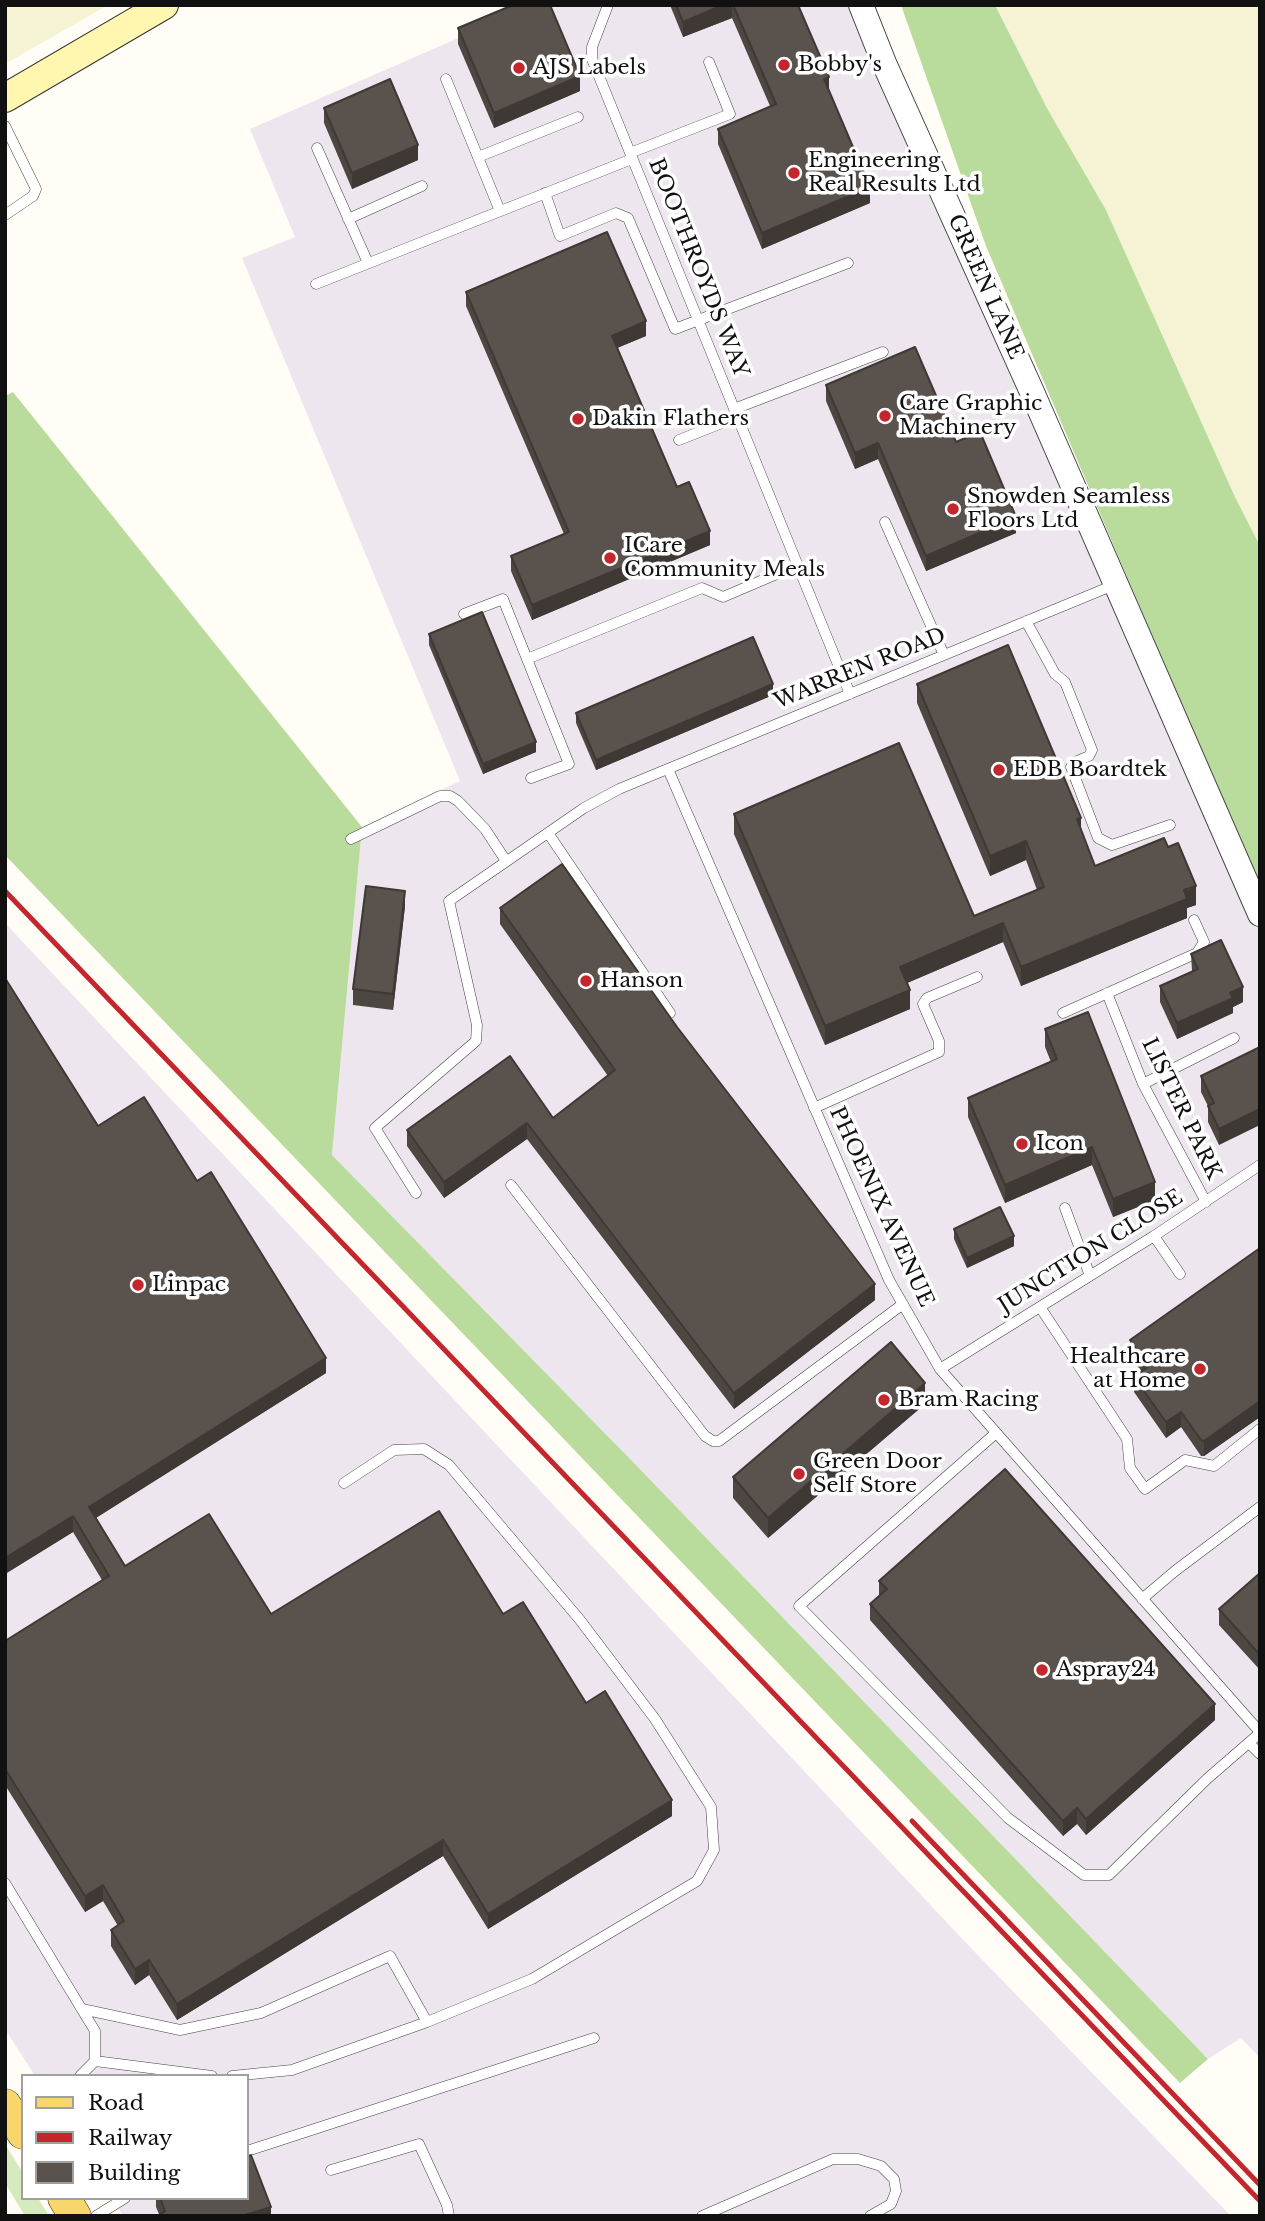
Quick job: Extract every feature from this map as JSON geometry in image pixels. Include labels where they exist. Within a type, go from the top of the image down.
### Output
[{"type":"main road","points":[[5,98],[164,5]]},
{"type":"main road","points":[[65,2200],[75,2216]]},
{"type":"street","name":"GREEN LANE","points":[[861,5],[884,64],[1032,391],[1260,915]]},
{"type":"lane","name":"BOOTHROYDS WAY","points":[[608,5],[592,47],[592,59],[850,694]]},
{"type":"lane","points":[[316,284],[545,193],[730,114],[709,62]]},
{"type":"lane","points":[[446,79],[500,211]]},
{"type":"lane","points":[[478,157],[578,117]]},
{"type":"lane","points":[[5,126],[36,189],[33,196],[5,215]]},
{"type":"lane","points":[[317,148],[368,263]]},
{"type":"lane","points":[[348,219],[422,186]]},
{"type":"lane","points":[[545,193],[560,236],[616,213],[628,218],[675,329],[848,263]]},
{"type":"lane","points":[[679,440],[736,413],[883,352]]},
{"type":"lane","points":[[885,522],[944,655]]},
{"type":"lane","points":[[527,659],[702,589],[723,597],[798,565]]},
{"type":"lane","name":"WARREN ROAD","points":[[416,1193],[374,1128],[476,1041],[477,1025],[449,901],[584,808],[619,789],[1114,584]]},
{"type":"lane","points":[[464,614],[503,598],[569,764],[531,778]]},
{"type":"lane","points":[[1026,621],[1055,674],[1065,682],[1092,750],[1089,756],[1070,767],[1098,838],[1112,845],[1170,825]]},
{"type":"lane","name":"PHOENIX AVENUE","points":[[668,769],[889,1280],[940,1369],[1260,1733]]},
{"type":"lane","points":[[351,839],[440,796],[450,796],[485,829],[506,862]]},
{"type":"lane","points":[[548,833],[670,1013]]},
{"type":"lane","points":[[1063,1013],[1197,953],[1204,943],[1194,920]]},
{"type":"lane","points":[[814,1108],[939,1052],[939,1041],[923,1004],[927,998],[977,977]]},
{"type":"lane","name":"LISTER PARK","points":[[1107,993],[1143,1084],[1206,1202]]},
{"type":"lane","points":[[1143,1084],[1234,1038]]},
{"type":"lane","name":"JUNCTION CLOSE","points":[[940,1369],[1154,1236],[1260,1165]]},
{"type":"lane","points":[[511,1185],[705,1436],[713,1441],[719,1441],[903,1304]]},
{"type":"lane","points":[[1065,1208],[1090,1276]]},
{"type":"lane","points":[[1154,1236],[1180,1275]]},
{"type":"lane","points":[[1040,1307],[1127,1438],[1130,1468],[1146,1489],[1185,1460],[1213,1466],[1260,1429]]},
{"type":"lane","points":[[996,1433],[799,1606],[1008,1818],[1084,1875],[1109,1875],[1208,1778],[1260,1733]]},
{"type":"lane","points":[[248,2074],[292,2070],[427,2022],[532,1979],[697,1881],[714,1850],[711,1807],[655,1719],[580,1620],[449,1465],[424,1449],[394,1450],[344,1483]]},
{"type":"lane","points":[[1142,1599],[1260,1507]]},
{"type":"lane","points":[[1249,1743],[1260,1754]]},
{"type":"lane","points":[[5,1883],[95,2031],[95,2061],[82,2074]]},
{"type":"lane","points":[[82,2009],[180,2030],[261,2013],[390,1956],[427,2022]]},
{"type":"lane","points":[[248,2151],[594,2038]]},
{"type":"lane","points":[[95,2061],[196,2074]]},
{"type":"lane","points":[[331,2171],[419,2144],[447,2205],[449,2216]]},
{"type":"lane","points":[[702,2216],[833,2159],[858,2159],[881,2166],[894,2179],[896,2191],[891,2204],[870,2216]]},
{"type":"lane","points":[[96,2216],[122,2200]]},
{"type":"shaded area","points":[[5,5],[108,5],[5,64]]},
{"type":"shaded area","points":[[534,5],[861,5],[1260,909],[1260,2058],[1241,2038],[1208,2059],[636,1465],[332,1155],[362,827],[460,781],[242,258],[295,237],[250,129]]},
{"type":"shaded area","points":[[995,5],[1260,5],[1260,546],[1235,497],[1106,210],[1048,110]]},
{"type":"shaded area","points":[[5,923],[970,1947],[1231,2216],[123,2216],[113,2200],[248,2200],[248,2074],[34,2074],[5,2029]]},
{"type":"green space","points":[[901,5],[995,5],[1048,110],[1106,210],[1235,497],[1260,546],[1260,889],[986,246]]},
{"type":"green space","points":[[13,392],[362,827],[332,1155],[636,1465],[1208,2059],[1180,2083],[5,855],[5,396]]},
{"type":"green space","points":[[5,2144],[21,2170],[21,2200],[39,2200],[49,2216],[25,2216],[5,2183]]},
{"type":"building","name":"AJS Labels","points":[[513,5],[550,5],[580,76],[494,113],[458,28]]},
{"type":"building","points":[[676,5],[723,5],[683,22]]},
{"type":"building","points":[[733,5],[798,5],[829,77],[824,79],[870,187],[762,233],[718,129],[776,104]]},
{"type":"building","points":[[390,79],[418,145],[352,173],[324,108]]},
{"type":"building","name":"Dakin Flathers","points":[[607,232],[646,321],[612,336],[677,487],[689,482],[710,531],[532,605],[511,556],[569,532],[466,292]]},
{"type":"building","points":[[915,347],[956,442],[980,432],[1016,517],[926,556],[878,443],[855,453],[826,385]]},
{"type":"building","points":[[482,612],[536,742],[483,764],[429,634]]},
{"type":"building","points":[[753,637],[773,684],[596,760],[576,713]]},
{"type":"building","points":[[1008,645],[1081,818],[1077,819],[1095,866],[1164,838],[1168,847],[1178,843],[1196,886],[1184,890],[1187,899],[1021,967],[1003,923],[900,967],[910,990],[825,1026],[734,814],[899,743],[974,916],[1044,887],[1026,841],[990,856],[917,684]]},
{"type":"building","points":[[562,864],[677,1027],[875,1284],[734,1393],[527,1123],[444,1182],[407,1130],[510,1056],[553,1118],[615,1070],[500,908]]},
{"type":"building","points":[[366,886],[405,891],[393,994],[353,989]]},
{"type":"building","points":[[1221,940],[1243,987],[1230,993],[1233,998],[1177,1023],[1160,986],[1198,969],[1191,954]]},
{"type":"building","points":[[5,978],[98,1126],[144,1097],[197,1181],[211,1172],[326,1358],[89,1507],[125,1566],[209,1514],[271,1614],[439,1511],[503,1614],[523,1602],[586,1703],[605,1691],[672,1800],[488,1914],[443,1840],[177,2004],[149,1960],[135,1969],[111,1930],[124,1921],[103,1885],[85,1896],[5,1769],[5,1641],[109,1576],[73,1516],[5,1558]]},
{"type":"building","points":[[1088,1012],[1155,1182],[1113,1199],[1092,1147],[1005,1185],[968,1098],[1057,1059],[1045,1029]]},
{"type":"building","points":[[1260,1047],[1260,1109],[1219,1129],[1208,1106],[1214,1103],[1201,1076]]},
{"type":"building","points":[[1000,1207],[1014,1236],[967,1258],[954,1229]]},
{"type":"building","name":"Healthcare at Home","points":[[1260,1248],[1260,1401],[1204,1441],[1181,1412],[1166,1422],[1134,1377],[1149,1366],[1130,1340]]},
{"type":"building","points":[[891,1342],[925,1383],[768,1518],[733,1477]]},
{"type":"building","name":"Aspray24","points":[[1005,1469],[1215,1704],[1086,1819],[1077,1808],[1063,1821],[870,1604],[887,1589],[879,1581]]},
{"type":"building","points":[[1260,1573],[1260,1655],[1219,1609]]},
{"type":"building","points":[[251,2155],[271,2207],[242,2216],[157,2216],[165,2211],[161,2200],[248,2200],[248,2156]]},
{"type":"railway","points":[[5,891],[1260,2201]]},
{"type":"railway","points":[[912,1821],[1260,2185]]},
{"type":"place","name":"Bobby's","points":[[784,65]]},
{"type":"place","name":"AJS Labels","points":[[519,68]]},
{"type":"place","name":"Engineering Real Results Ltd","points":[[794,173]]},
{"type":"place","name":"Care Graphic Machinery","points":[[885,416]]},
{"type":"place","name":"Dakin Flathers","points":[[578,419]]},
{"type":"place","name":"Snowden Seamless Floors Ltd","points":[[953,509]]},
{"type":"place","name":"ICare Community Meals","points":[[610,558]]},
{"type":"place","name":"EDB Boardtek","points":[[999,770]]},
{"type":"place","name":"Hanson","points":[[586,981]]},
{"type":"place","name":"Icon","points":[[1022,1144]]},
{"type":"place","name":"Linpac","points":[[138,1285]]},
{"type":"place","name":"Healthcare at Home","points":[[1200,1369]]},
{"type":"place","name":"Bram Racing","points":[[884,1400]]},
{"type":"place","name":"Green Door Self Store","points":[[799,1474]]},
{"type":"place","name":"Aspray24","points":[[1042,1670]]}]
